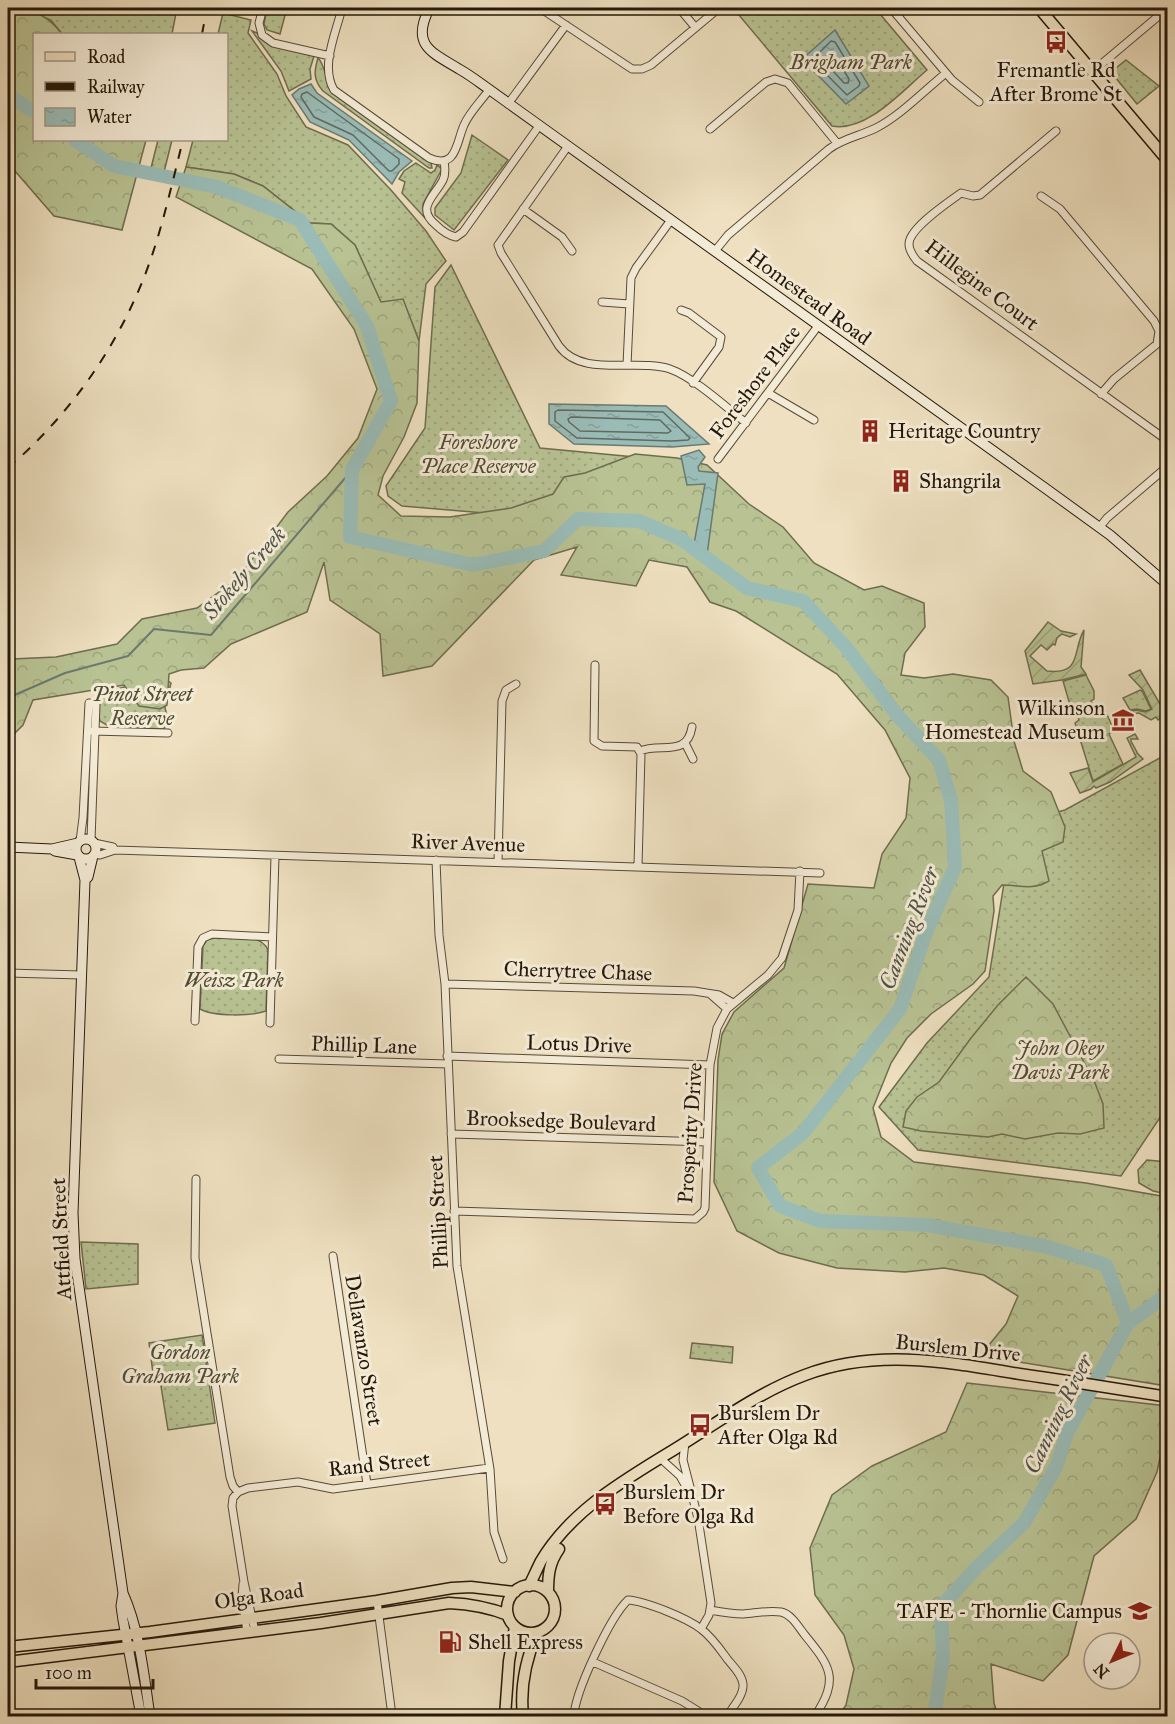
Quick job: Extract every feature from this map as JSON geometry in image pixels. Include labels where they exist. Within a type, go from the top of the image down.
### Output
[{"type":"main road","points":[[1039,8],[1167,161]]},
{"type":"main road","name":"Burslem Drive","points":[[529,1586],[541,1561],[572,1522],[606,1492],[780,1386],[805,1375],[851,1363],[890,1358],[916,1359],[1167,1397]]},
{"type":"main road","name":"Burslem Drive","points":[[523,1716],[523,1682],[531,1647],[537,1633],[549,1625],[553,1619],[555,1605],[548,1592],[548,1572],[552,1558],[565,1540],[572,1522]]},
{"type":"main road","points":[[537,1633],[522,1631],[515,1627],[508,1615],[508,1602],[515,1592],[529,1586],[536,1586],[548,1592]]},
{"type":"main road","name":"Olga Road","points":[[8,1647],[130,1634],[377,1601],[407,1594],[471,1587],[515,1592]]},
{"type":"main road","points":[[407,1594],[449,1595],[458,1599],[458,1603]]},
{"type":"main road","name":"Olga Road","points":[[8,1662],[379,1615],[449,1603],[486,1607],[508,1615]]},
{"type":"main road","points":[[505,1716],[509,1661],[515,1627]]},
{"type":"main road","points":[[509,1661],[524,1655],[531,1647]]},
{"type":"main road","points":[[516,1716],[517,1696],[523,1682]]},
{"type":"street","points":[[263,8],[259,23],[262,35],[273,43],[330,56]]},
{"type":"street","points":[[342,8],[327,69],[329,81],[334,90],[429,158],[444,161],[451,157],[456,150],[464,124],[489,90]]},
{"type":"street","name":"Homestead Road","points":[[429,8],[423,21],[423,42],[447,64],[457,68],[489,90],[1099,528],[1138,558],[1167,585]]},
{"type":"street","points":[[540,8],[632,69],[642,69],[651,65],[719,8]]},
{"type":"street","points":[[679,8],[695,27]]},
{"type":"street","points":[[891,8],[946,73],[979,102]]},
{"type":"street","points":[[1092,72],[1167,8]]},
{"type":"street","points":[[508,104],[566,25]]},
{"type":"street","points":[[715,251],[728,235],[837,143],[875,129],[946,73]]},
{"type":"street","points":[[710,129],[766,82],[775,79],[788,83],[837,143]]},
{"type":"street","points":[[444,161],[443,180],[428,201],[426,212],[440,229],[456,237],[463,232],[539,126]]},
{"type":"street","name":"Hillegine Court","points":[[1056,131],[980,195],[961,193],[915,230],[909,245],[912,254],[917,261],[1167,441]]},
{"type":"street","points":[[567,146],[498,244],[501,253],[559,346],[565,355],[582,363],[668,369],[679,373],[746,423]]},
{"type":"street","points":[[1041,196],[1060,209],[1163,330],[1157,344],[1101,394]]},
{"type":"street","points":[[523,209],[562,237],[572,251]]},
{"type":"street","points":[[627,365],[630,285],[633,273],[671,220]]},
{"type":"street","points":[[602,302],[629,304]]},
{"type":"street","points":[[681,310],[689,313],[721,337],[719,346],[693,383]]},
{"type":"street","name":"Foreshore Place","points":[[718,459],[818,326]]},
{"type":"street","points":[[768,393],[814,420]]},
{"type":"street","points":[[1099,528],[1107,518],[1167,466]]},
{"type":"street","name":"Homestead Road","points":[[1138,558],[1153,565],[1167,576]]},
{"type":"street","points":[[595,665],[594,741],[602,746],[632,746],[641,754],[638,866]]},
{"type":"street","points":[[498,862],[502,702],[506,690],[516,684]]},
{"type":"street","points":[[52,849],[88,859],[94,855],[96,848],[93,842],[92,703]]},
{"type":"street","points":[[640,751],[651,747],[677,747],[685,743],[691,734],[692,727]]},
{"type":"street","points":[[91,731],[168,733]]},
{"type":"street","points":[[78,856],[75,849],[79,842],[83,818],[91,731]]},
{"type":"street","points":[[685,743],[693,759]]},
{"type":"street","points":[[8,848],[52,849],[85,839],[93,842]]},
{"type":"street","name":"River Avenue","points":[[93,842],[116,850]]},
{"type":"street","name":"River Avenue","points":[[94,855],[116,850],[820,873]]},
{"type":"street","name":"Attfield Street","points":[[94,855],[88,877],[85,880],[73,1213],[75,1259],[123,1593],[129,1605],[130,1634],[150,1716]]},
{"type":"street","name":"Attfield Street","points":[[78,856],[85,880]]},
{"type":"street","points":[[270,1023],[275,856]]},
{"type":"street","name":"Phillip Street","points":[[436,860],[439,935],[445,984],[457,1266],[489,1468],[494,1532],[503,1559]]},
{"type":"street","name":"Prosperity Drive","points":[[453,1211],[695,1219],[703,1212],[705,1208],[710,1065],[717,1028],[727,1009],[768,975],[782,958],[798,910],[800,872]]},
{"type":"street","points":[[195,1021],[198,947],[203,938],[212,934],[272,937]]},
{"type":"street","points":[[8,973],[81,975]]},
{"type":"street","name":"Cherrytree Chase","points":[[445,984],[694,991],[718,995],[733,1003]]},
{"type":"street","points":[[710,994],[727,1009]]},
{"type":"street","name":"Phillip Lane","points":[[279,1059],[448,1060]]},
{"type":"street","name":"Lotus Drive","points":[[448,1060],[710,1065]]},
{"type":"street","name":"Brooksedge Boulevard","points":[[451,1134],[707,1142]]},
{"type":"street","points":[[196,1179],[195,1258],[230,1477],[238,1492],[233,1498],[232,1506],[244,1582],[242,1598],[251,1631]]},
{"type":"street","name":"Dellavanzo Street","points":[[333,1256],[367,1484]]},
{"type":"street","points":[[686,1442],[682,1460],[693,1497],[710,1594],[710,1610],[701,1629]]},
{"type":"street","points":[[660,1458],[680,1476],[693,1497]]},
{"type":"street","name":"Rand Street","points":[[238,1492],[248,1488],[298,1482],[333,1489],[489,1468]]},
{"type":"street","points":[[574,1716],[574,1708],[613,1619],[628,1600],[640,1600],[701,1629],[733,1666],[743,1684],[742,1694],[727,1716]]},
{"type":"street","points":[[377,1601],[391,1708]]},
{"type":"street","points":[[710,1610],[734,1614],[784,1612],[793,1620],[825,1659],[829,1669],[828,1695],[815,1716]]},
{"type":"street","name":"Attfield Street","points":[[133,1647],[141,1716]]},
{"type":"street","points":[[593,1662],[682,1701],[706,1716]]},
{"type":"green space","points":[[8,8],[24,9],[45,17],[61,33],[33,33],[33,141],[146,141],[122,230],[54,216],[8,163]]},
{"type":"green space","points":[[21,8],[177,8],[172,33],[61,33],[51,20]]},
{"type":"green space","points":[[267,8],[287,8],[280,34],[267,30],[264,24]]},
{"type":"green space","name":"Brigham Park","points":[[733,8],[875,8],[927,70],[871,117],[845,126],[832,126]]},
{"type":"green space","points":[[223,13],[251,20],[248,33],[277,74],[286,96],[306,127],[348,145],[426,231],[446,261],[426,284],[419,341],[403,300],[381,303],[355,245],[331,224],[310,223],[263,186],[234,174],[186,167],[193,141],[228,141],[228,33],[218,33]]},
{"type":"green space","points":[[252,31],[276,47],[314,56],[310,69],[311,79],[289,91],[281,71]]},
{"type":"green space","points":[[318,58],[332,90],[431,163],[432,168],[323,91],[315,75]]},
{"type":"green space","points":[[1126,60],[1159,86],[1137,104],[1111,72]]},
{"type":"green space","points":[[472,135],[508,160],[454,230],[435,215],[435,208],[461,173]]},
{"type":"green space","points":[[158,141],[172,141],[162,180],[149,176]]},
{"type":"green space","points":[[416,163],[431,173],[437,165],[442,169],[423,204],[424,217],[402,193],[405,182],[399,179],[404,171]]},
{"type":"green space","points":[[186,167],[234,174],[263,186],[310,223],[331,224],[355,245],[381,302],[403,299],[419,341],[417,403],[404,437],[383,476],[378,495],[401,516],[450,517],[511,508],[553,494],[564,477],[585,473],[635,454],[677,458],[707,465],[749,504],[783,527],[814,563],[864,590],[882,586],[924,603],[925,627],[905,653],[901,675],[924,678],[953,674],[991,680],[1008,697],[1014,741],[1023,771],[1051,792],[1065,827],[1063,842],[1042,851],[1049,881],[1031,887],[1002,885],[993,896],[994,911],[985,971],[973,984],[931,1014],[907,1038],[891,1063],[873,1108],[881,1137],[914,1162],[1086,1183],[1167,1197],[1167,1386],[1007,1360],[989,1345],[1006,1324],[1018,1296],[984,1275],[944,1268],[905,1272],[837,1268],[779,1253],[737,1231],[714,1182],[718,1060],[722,1034],[734,1012],[784,968],[808,884],[874,888],[882,854],[906,818],[910,778],[885,730],[837,674],[736,611],[710,602],[687,567],[649,560],[636,586],[561,575],[577,547],[534,560],[432,666],[383,676],[380,634],[330,600],[324,562],[307,612],[231,644],[204,668],[181,670],[169,674],[167,705],[160,709],[139,706],[124,685],[33,700],[23,725],[8,740],[8,665],[12,659],[56,657],[117,644],[142,619],[197,608],[238,578],[288,512],[327,476],[358,438],[377,389],[354,329],[312,269],[176,197]]},
{"type":"green space","name":"Foreshore Place Reserve","points":[[451,265],[540,448],[667,460],[508,515],[402,506],[388,496],[386,486],[425,428],[435,287]]},
{"type":"green space","points":[[1048,622],[1061,631],[1076,634],[1070,637],[1062,634],[1057,638],[1055,645],[1053,644],[1047,650],[1041,645],[1030,656],[1047,671],[1066,669],[1074,660],[1084,630],[1081,667],[1086,674],[1033,684],[1025,651]]},
{"type":"green space","points":[[1140,670],[1166,714],[1158,720],[1156,717],[1151,720],[1139,713],[1132,714],[1130,711],[1145,712],[1152,709],[1143,690],[1129,675]]},
{"type":"green space","points":[[1086,675],[1094,691],[1094,699],[1091,701],[1094,708],[1099,706],[1101,710],[1104,708],[1114,730],[1109,734],[1123,764],[1093,781],[1075,723],[1079,720],[1075,709],[1070,705],[1063,681]]},
{"type":"green space","name":"Pinot Street Reserve","points":[[161,676],[171,683],[165,708],[168,719],[164,729],[110,727],[100,721],[96,704],[100,694]]},
{"type":"green space","points":[[1140,690],[1151,709],[1130,710],[1123,698]]},
{"type":"green space","points":[[1135,734],[1138,739],[1131,739],[1131,741],[1143,759],[1110,782],[1080,793],[1070,773],[1088,768],[1093,782],[1136,757],[1127,738]]},
{"type":"green space","name":"John Okey Davis Park","points":[[1167,754],[1167,1107],[1121,1176],[918,1150],[879,1107],[927,1043],[989,977],[1005,877],[1020,822],[1065,810]]},
{"type":"green space","name":"Weisz Park","points":[[244,937],[264,944],[268,950],[266,1011],[233,1015],[206,1012],[200,1009],[203,946],[207,940]]},
{"type":"green space","points":[[1026,977],[1053,1004],[1095,1083],[1103,1104],[1104,1128],[1080,1134],[1058,1133],[1025,1139],[1002,1134],[988,1137],[921,1131],[903,1127],[906,1111],[917,1097],[939,1082],[998,1005]]},
{"type":"green space","points":[[1147,1160],[1167,1162],[1167,1194],[1153,1191],[1139,1183],[1138,1170]]},
{"type":"green space","points":[[81,1242],[138,1244],[138,1284],[86,1289]]},
{"type":"green space","name":"Gordon Graham Park","points":[[202,1335],[215,1423],[168,1430],[160,1380],[154,1381],[149,1343]]},
{"type":"green space","points":[[692,1343],[733,1347],[732,1363],[690,1358]]},
{"type":"green space","points":[[967,1383],[1167,1406],[1167,1433],[1157,1472],[1136,1519],[1094,1556],[1068,1655],[1043,1681],[991,1664],[994,1703],[998,1716],[839,1716],[846,1705],[854,1669],[844,1635],[815,1595],[810,1548],[832,1495],[872,1466],[946,1432]]},
{"type":"water","points":[[835,30],[869,86],[846,104],[802,59]]},
{"type":"water","points":[[311,84],[317,93],[412,161],[399,172],[392,184],[349,140],[310,122],[292,95]]},
{"type":"water","points":[[549,404],[666,406],[709,444],[672,447],[574,444],[549,424]]},
{"type":"water","points":[[699,450],[705,457],[698,467],[699,471],[718,473],[707,555],[694,544],[705,484],[687,485],[681,456]]},
{"type":"waterway","name":"Canning River","points":[[8,95],[33,111]]},
{"type":"waterway","name":"Canning River","points":[[76,141],[114,166],[217,187],[300,220],[367,326],[391,401],[352,470],[350,537],[473,565],[544,551],[578,519],[639,521],[681,539],[747,588],[803,601],[845,646],[897,715],[939,760],[951,800],[955,867],[926,933],[900,1009],[803,1133],[758,1168],[780,1206],[820,1221],[927,1225],[1044,1246],[1106,1265],[1128,1323],[1068,1431],[1056,1467],[1024,1523],[976,1568],[941,1607],[943,1657],[935,1716]]},
{"type":"waterway","name":"Stokely Creek","points":[[8,700],[10,697],[65,673],[128,656],[154,629],[211,635],[352,470]]},
{"type":"waterway","points":[[1128,1323],[1168,1294]]},
{"type":"railway","points":[[202,33],[207,8]]},
{"type":"railway","points":[[8,468],[50,428],[69,406],[103,359],[118,333],[143,280],[155,246],[183,141]]},
{"type":"place","name":"Fremantle Rd After Brome St","points":[[1056,42]]},
{"type":"place","name":"Heritage Country","points":[[870,431]]},
{"type":"place","name":"Shangrila","points":[[901,481]]},
{"type":"place","name":"Wilkinson Homestead Museum","points":[[1123,720]]},
{"type":"place","name":"Burslem Dr After Olga Rd","points":[[700,1425]]},
{"type":"place","name":"Burslem Dr Before Olga Rd","points":[[605,1504]]},
{"type":"place","name":"TAFE - Thornlie Campus","points":[[1140,1611]]},
{"type":"place","name":"Shell Express","points":[[450,1642]]}]
